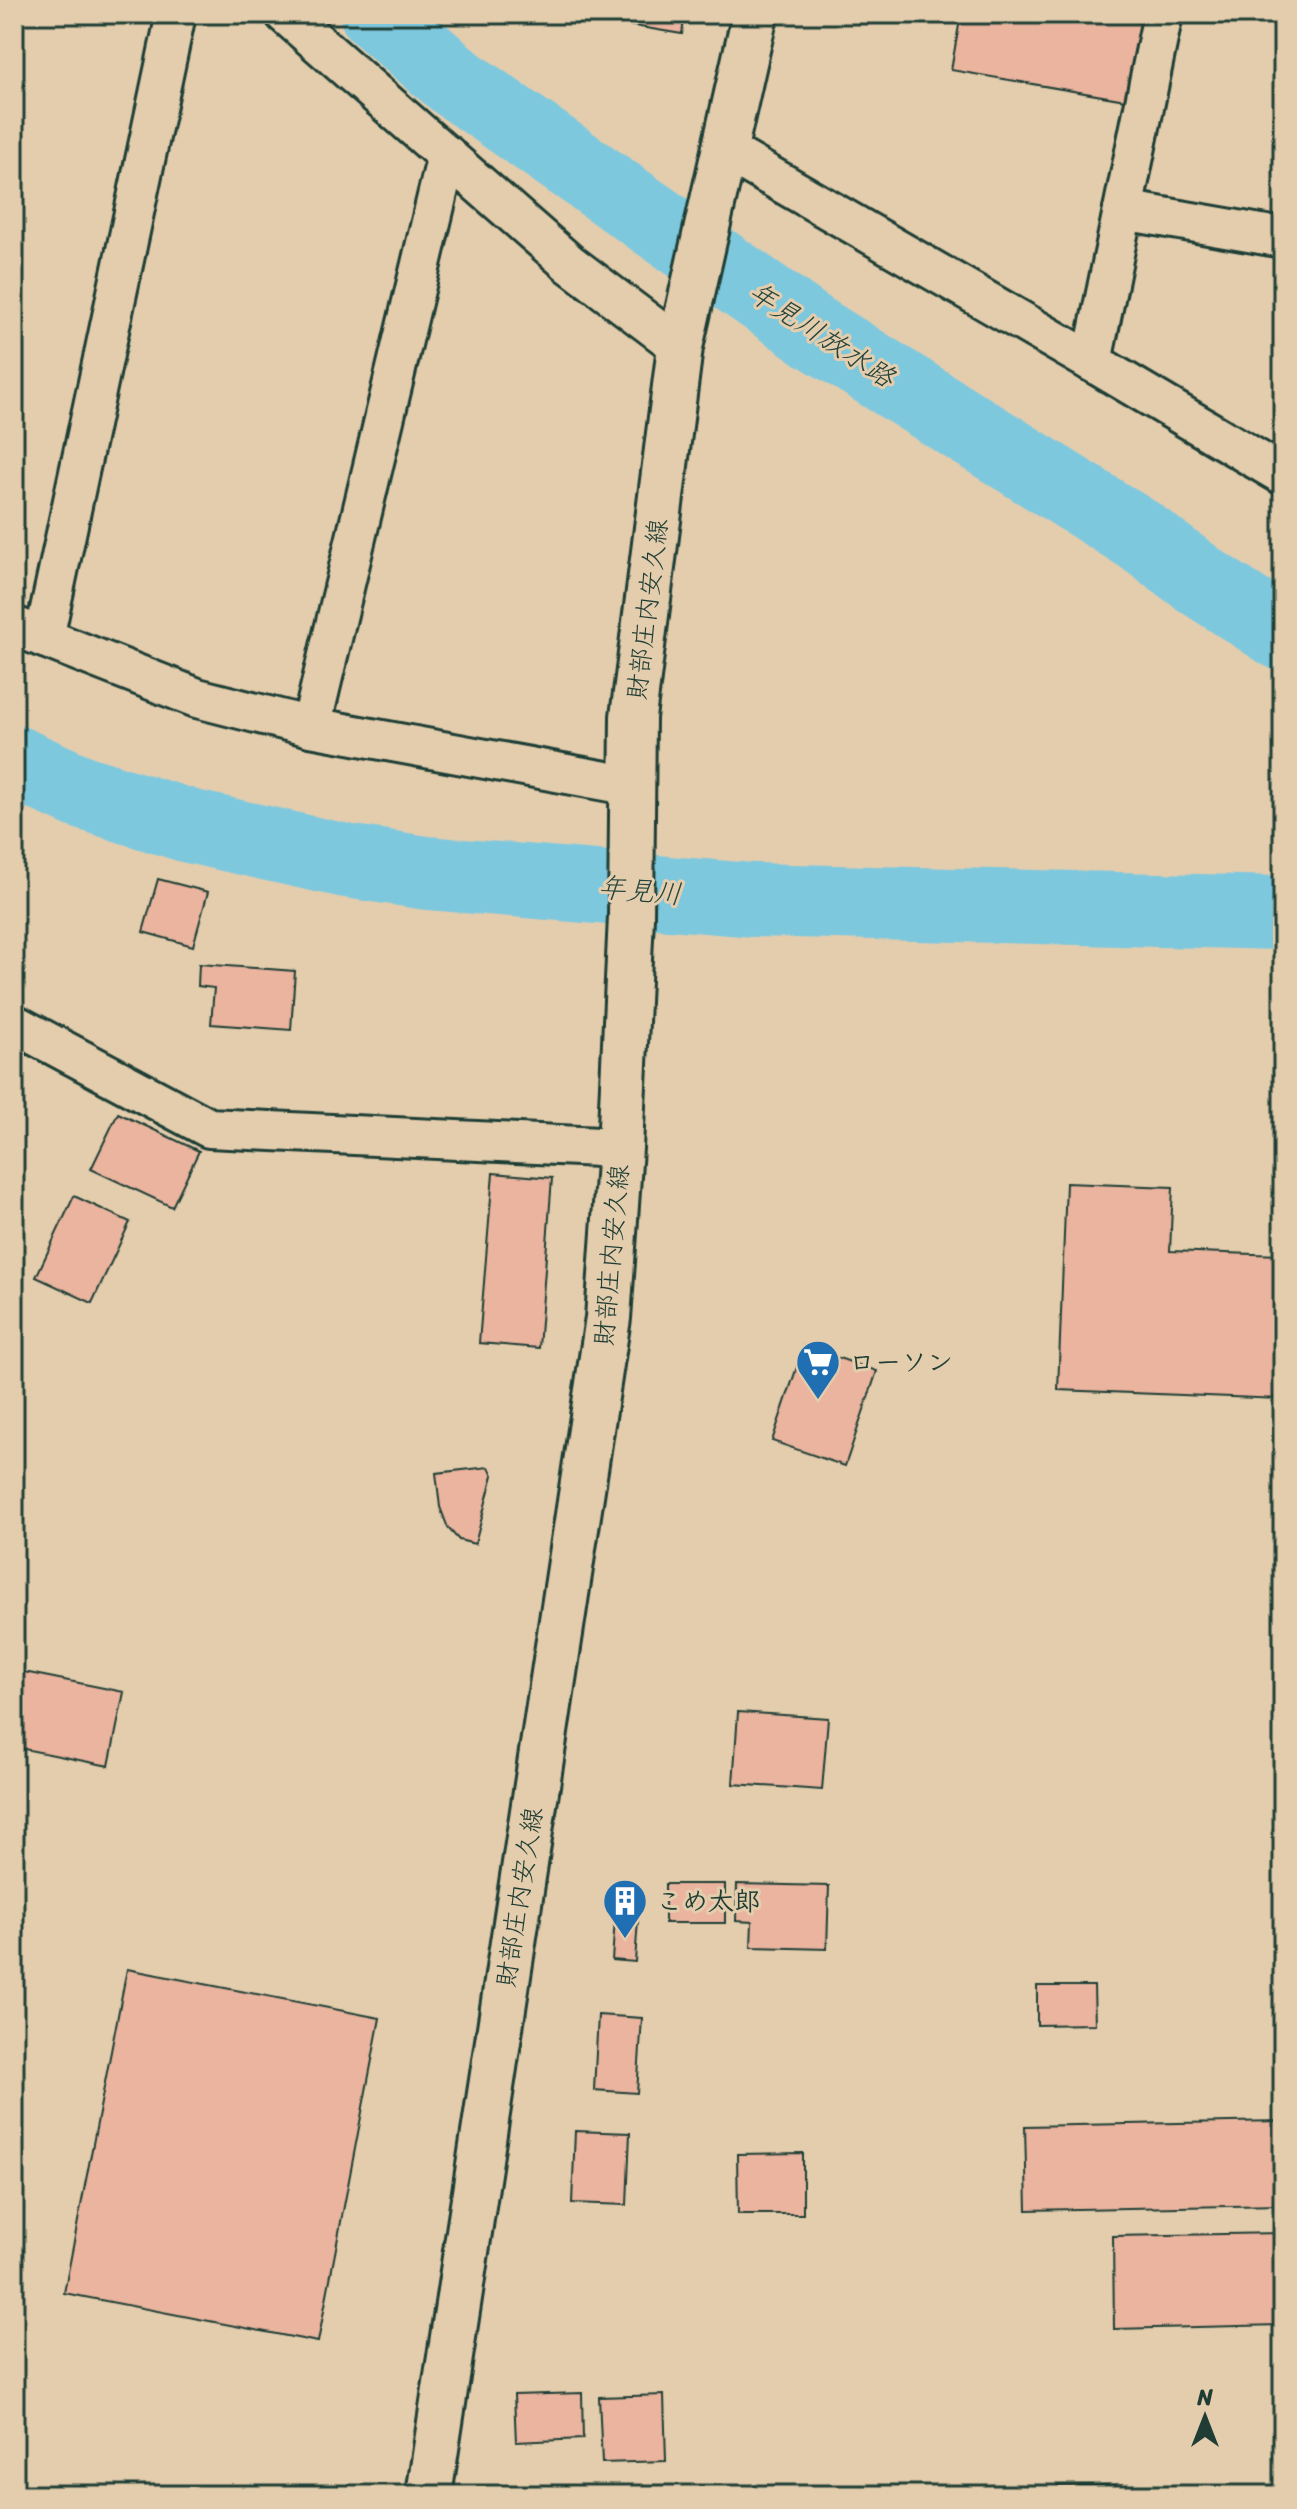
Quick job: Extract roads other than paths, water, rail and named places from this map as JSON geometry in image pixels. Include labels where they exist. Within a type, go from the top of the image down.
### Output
[{"type":"main road","name":"財部庄内安久線","points":[[429,2495],[608,1318],[631,917],[633,717],[683,330],[755,14]]},
{"type":"street","points":[[176,14],[29,632],[197,698],[633,801]]},
{"type":"street","points":[[285,14],[570,264],[683,330]]},
{"type":"street","points":[[1092,362],[1163,14]]},
{"type":"street","points":[[311,727],[447,155]]},
{"type":"street","points":[[723,159],[1092,362],[1283,475]]},
{"type":"street","points":[[1123,210],[1283,238]]},
{"type":"street","points":[[14,1024],[209,1128],[620,1148]]},
{"type":"waterway","name":"年見川放水路","points":[[377,14],[457,83],[814,332],[1139,535],[1201,581],[1283,634]]},
{"type":"waterway","name":"年見川","points":[[14,762],[81,792],[189,826],[346,861],[427,873],[753,900],[1283,913]]},
{"type":"place","name":"ローソン","points":[[818,1401]]},
{"type":"place","name":"こめ太郎","points":[[625,1940]]}]
